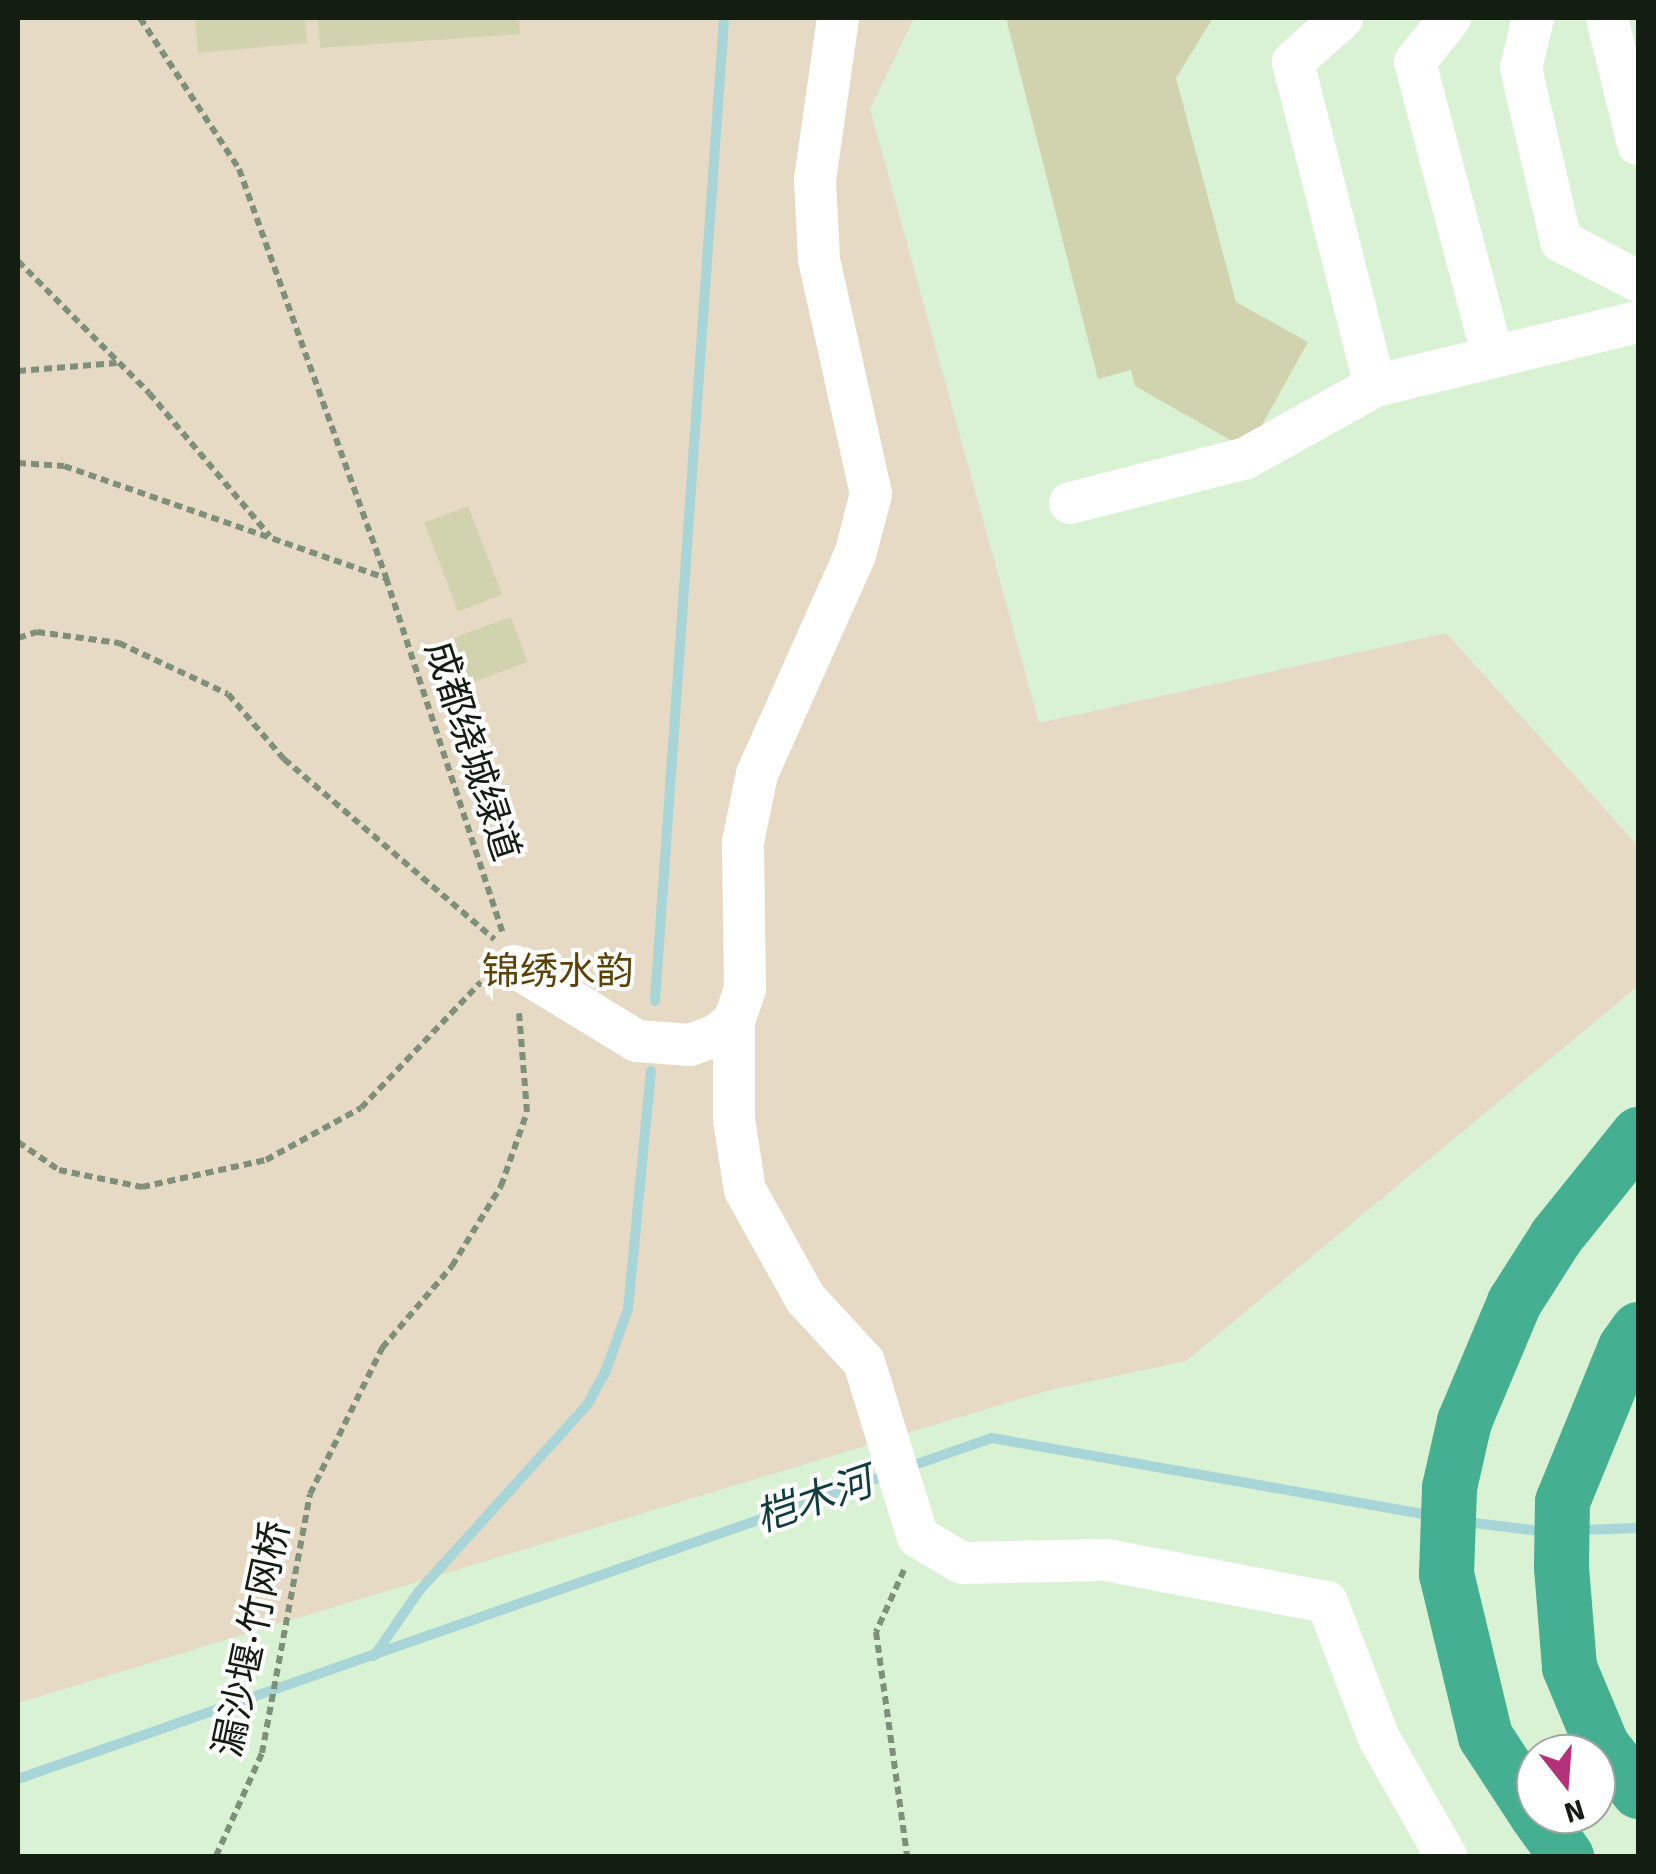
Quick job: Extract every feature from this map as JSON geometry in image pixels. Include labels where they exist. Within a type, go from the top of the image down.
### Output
[{"type":"highway","points":[[1516,1783],[1485,1736],[1446,1574],[1449,1487],[1464,1421],[1514,1302],[1621,1167],[1638,1134]]},
{"type":"highway","points":[[1638,1329],[1625,1347],[1562,1501],[1560,1567],[1568,1667],[1602,1746],[1638,1791]]},
{"type":"highway","points":[[1560,1567],[1589,1652],[1638,1726]]},
{"type":"highway","points":[[1550,1834],[1566,1856]]},
{"type":"lane","points":[[838,18],[815,180],[819,259],[871,494],[856,555],[758,774],[743,842],[746,989],[734,1021],[734,1120],[745,1190],[805,1298],[864,1362],[918,1536],[962,1563],[1106,1560],[1327,1602],[1379,1738],[1446,1856]]},
{"type":"lane","points":[[1342,18],[1293,62],[1375,386]]},
{"type":"lane","points":[[1450,18],[1416,62],[1493,357]]},
{"type":"lane","points":[[1533,18],[1521,68],[1561,241],[1638,281]]},
{"type":"lane","points":[[1607,18],[1638,144]]},
{"type":"lane","points":[[1070,503],[1246,458],[1375,386],[1638,322]]},
{"type":"lane","points":[[512,959],[637,1041],[690,1045],[734,1021]]},
{"type":"path","name":"成都绕城绿道","points":[[140,18],[239,169],[386,578],[512,959],[527,1112],[502,1186],[452,1266],[382,1348],[310,1494]]},
{"type":"path","points":[[18,261],[256,512],[271,538]]},
{"type":"path","points":[[18,371],[119,364]]},
{"type":"path","points":[[18,463],[64,466],[386,578]]},
{"type":"path","points":[[18,638],[37,632],[119,642],[228,694],[284,759],[512,959],[360,1108],[266,1160],[142,1187],[58,1170],[18,1142]]},
{"type":"path","name":"漏沙堰·竹网桥","points":[[218,1853],[262,1753],[310,1494]]},
{"type":"path","points":[[907,1856],[876,1632],[918,1536]]},
{"type":"green space","name":"锦绣水韵","points":[[18,18],[914,18],[870,109],[1039,723],[1446,633],[1638,846],[1638,986],[1186,1361],[1046,1391],[18,1703]]},
{"type":"building","points":[[195,18],[305,18],[307,43],[198,53]]},
{"type":"building","points":[[318,18],[519,18],[520,34],[320,48]]},
{"type":"building","points":[[1006,18],[1213,18],[1176,78],[1236,302],[1308,342],[1248,450],[1135,386],[1131,370],[1098,379]]},
{"type":"building","points":[[468,506],[502,595],[458,612],[424,523]]},
{"type":"building","points":[[511,617],[527,662],[457,688],[441,643]]},
{"type":"waterway","points":[[655,1001],[724,18]]},
{"type":"waterway","points":[[374,1656],[419,1591],[587,1405],[605,1373],[628,1309],[651,1071]]},
{"type":"waterway","name":"桤木河","points":[[908,1467],[992,1438],[1434,1516]]},
{"type":"waterway","name":"桤木河","points":[[18,1779],[887,1475]]},
{"type":"waterway","name":"桤木河","points":[[1466,1522],[1548,1532]]},
{"type":"waterway","name":"桤木河","points":[[1580,1530],[1638,1528]]}]
